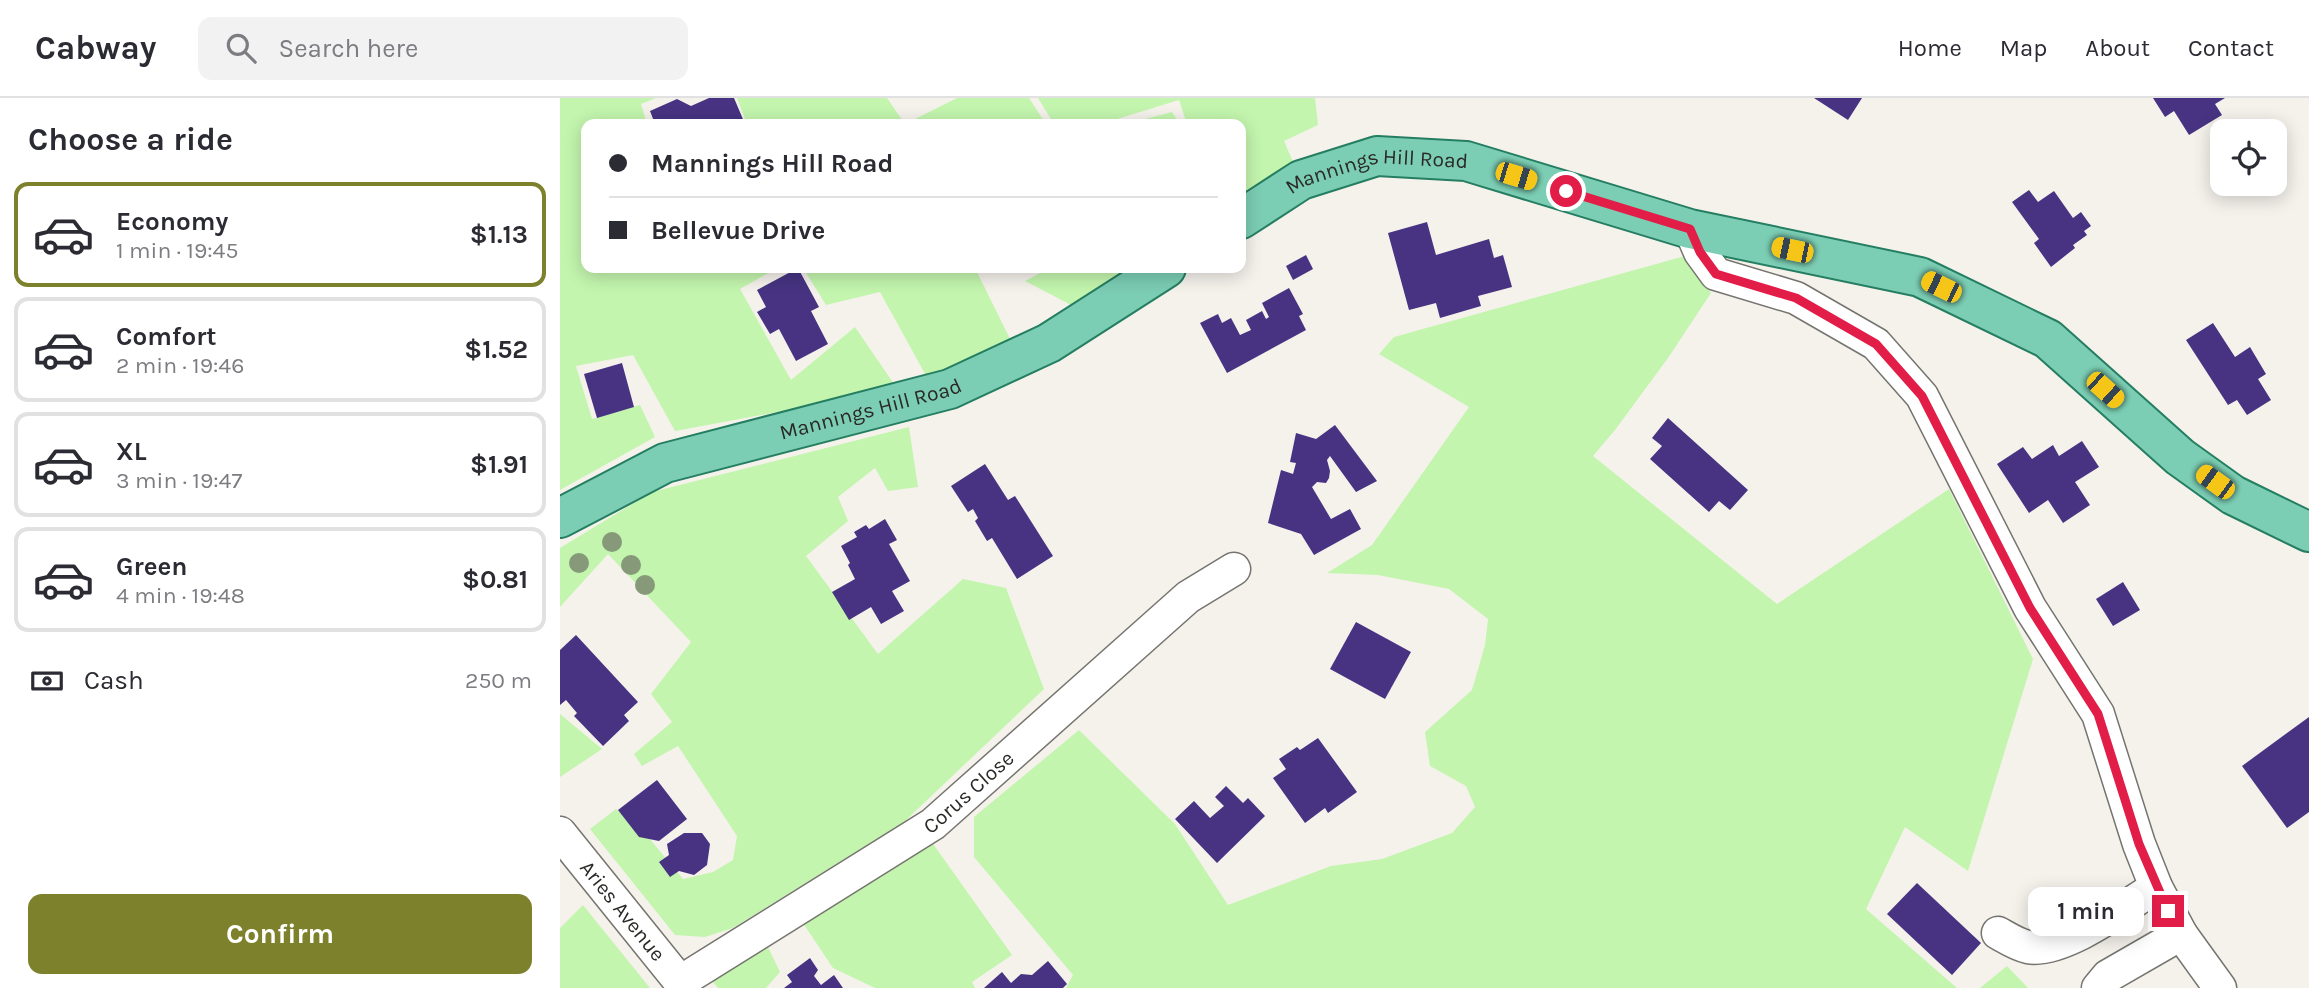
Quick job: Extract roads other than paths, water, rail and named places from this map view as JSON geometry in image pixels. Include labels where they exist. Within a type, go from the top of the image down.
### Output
[{"type":"main road","name":"Mannings Hill Road","points":[[1246,216],[1301,180],[1377,156],[1466,161],[1690,229],[1920,277],[2048,339],[2180,457],[2233,495],[2309,532]]},
{"type":"main road","name":"Mannings Hill Road","points":[[560,518],[665,463],[950,389],[1049,343],[1158,273]]},
{"type":"street","points":[[1690,229],[1700,252],[1716,274],[1796,298],[1876,344],[1922,396],[2030,608],[2098,714],[2139,844],[2157,887],[2180,934],[2220,988]]},
{"type":"street","name":"Corus Close","points":[[682,985],[933,824],[1188,597],[1234,569]]},
{"type":"street","name":"Aries Avenue","points":[[560,833],[682,985]]},
{"type":"street","points":[[1998,933],[2029,947],[2056,945],[2157,887]]},
{"type":"street","points":[[2098,988],[2108,976],[2180,934]]}]
